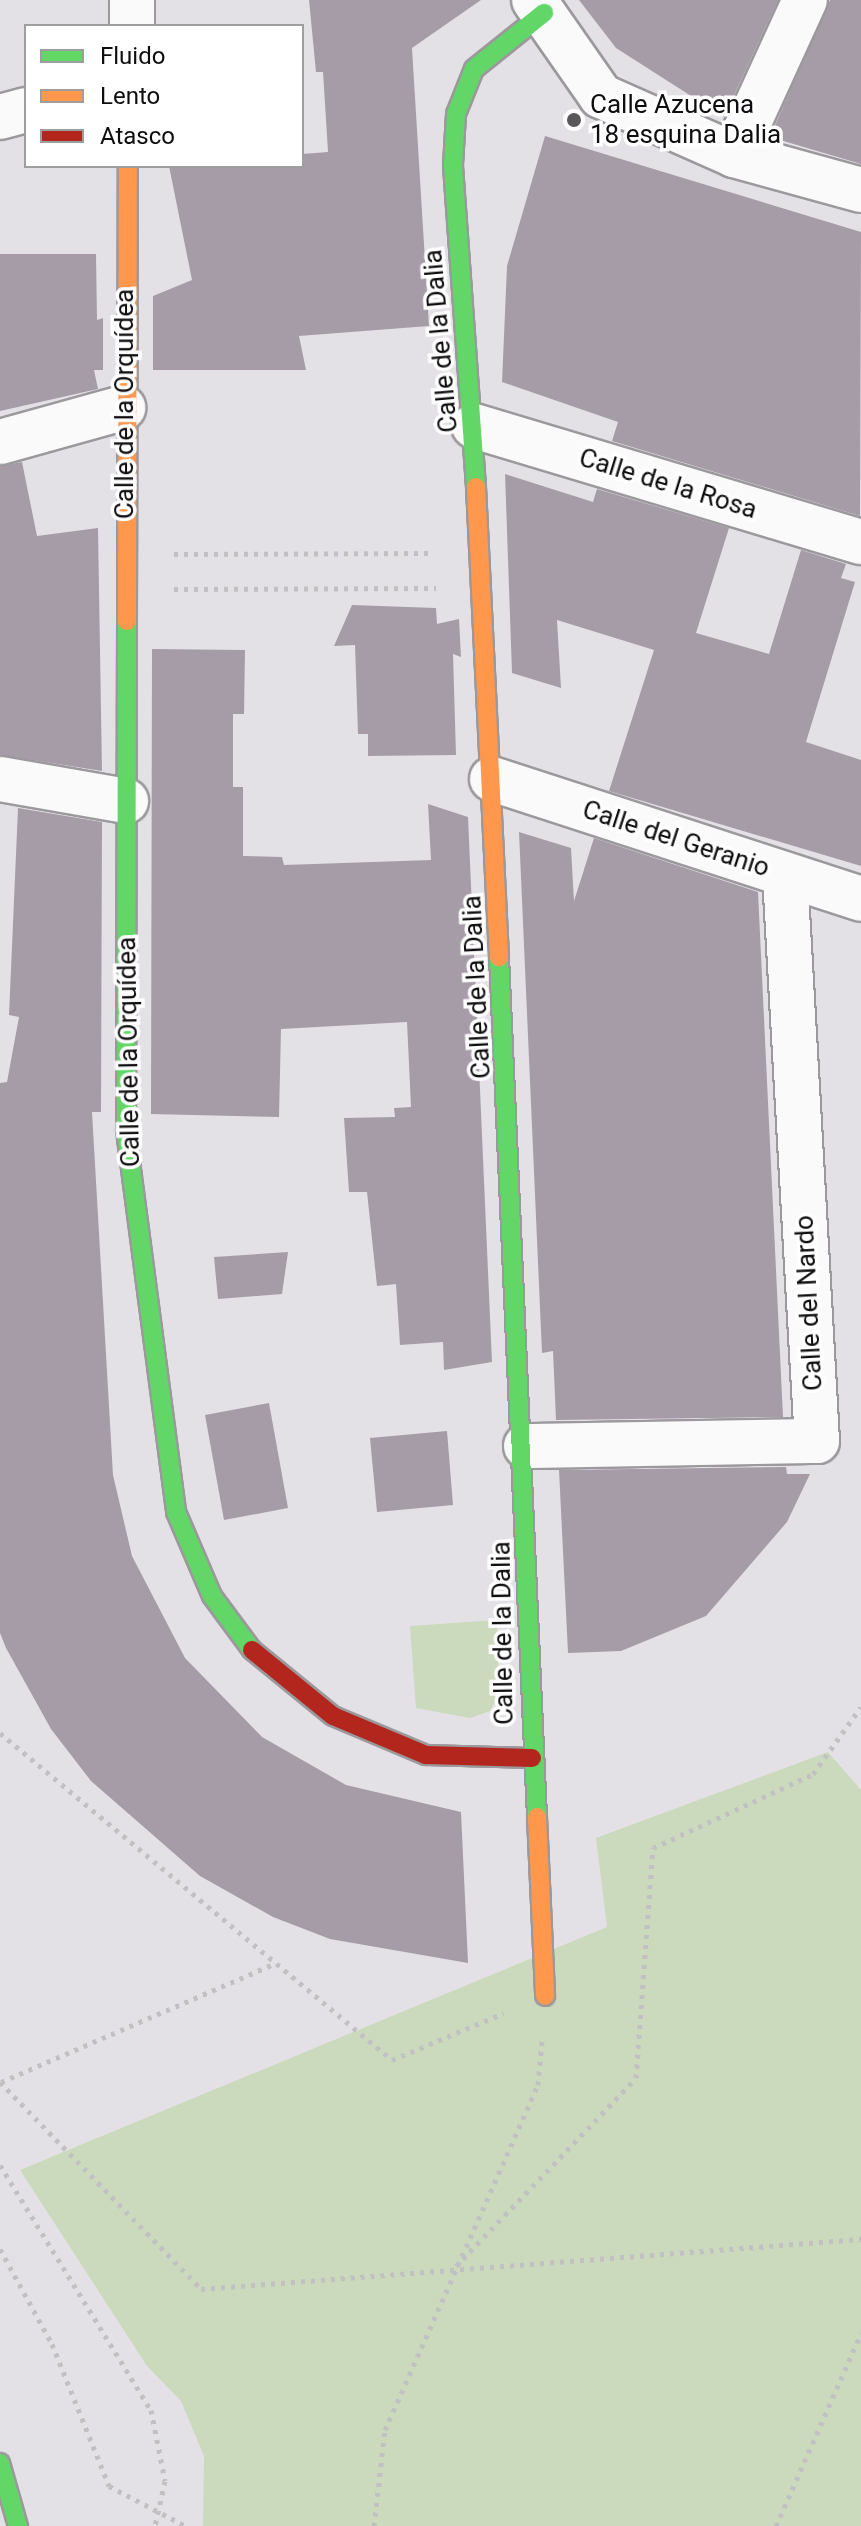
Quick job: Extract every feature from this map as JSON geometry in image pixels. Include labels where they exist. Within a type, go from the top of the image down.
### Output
[{"type":"main road","name":"Calle de la Dalia","points":[[539,6],[474,69],[456,114],[453,165],[474,426],[483,588],[526,1446],[532,1758],[545,1996]]},
{"type":"main road","name":"Calle de la Orquídea","points":[[128,168],[123,408],[126,1131],[176,1512],[212,1596],[262,1663],[333,1716],[426,1755],[532,1758]]},
{"type":"main road","points":[[0,2463],[18,2526]]},
{"type":"street","points":[[132,0],[132,24]]},
{"type":"street","points":[[734,155],[805,0]]},
{"type":"street","points":[[539,6],[601,96],[734,155],[861,190]]},
{"type":"street","points":[[0,117],[24,111]]},
{"type":"street","points":[[0,442],[123,408]]},
{"type":"street","name":"Calle de la Rosa","points":[[474,426],[861,542]]},
{"type":"street","points":[[0,779],[126,801]]},
{"type":"street","name":"Calle del Geranio","points":[[492,779],[861,899]]},
{"type":"street","name":"Calle del Nardo","points":[[526,1446],[817,1441],[785,875]]},
{"type":"path","points":[[125,554],[481,553]]},
{"type":"path","points":[[125,589],[483,588]]},
{"type":"path","points":[[452,2270],[636,2078],[653,1848],[813,1774],[861,1707]]},
{"type":"path","points":[[0,1733],[392,2060],[545,1996],[538,2085],[452,2270],[385,2430],[374,2526]]},
{"type":"path","points":[[276,1963],[0,2082],[201,2289],[861,2239]]},
{"type":"path","points":[[0,2165],[151,2410],[165,2481],[155,2526]]},
{"type":"path","points":[[0,2249],[52,2344],[109,2486],[186,2526]]},
{"type":"path","points":[[776,2526],[861,2333]]},
{"type":"green space","points":[[497,1620],[499,1693],[490,1711],[470,1718],[416,1708],[410,1626]]},
{"type":"green space","points":[[828,1752],[861,1790],[861,2526],[203,2526],[204,2456],[181,2401],[147,2366],[20,2170],[607,1927],[596,1838]]},
{"type":"building","points":[[309,0],[481,0],[412,48],[429,326],[299,336],[306,370],[153,370],[153,296],[192,280],[169,168],[304,168],[304,154],[328,152],[323,72],[316,72]]},
{"type":"building","points":[[579,0],[778,0],[724,117],[616,48]]},
{"type":"building","points":[[830,0],[861,0],[861,164],[770,137]]},
{"type":"building","points":[[545,136],[861,232],[860,516],[612,441],[618,422],[502,382],[507,266]]},
{"type":"building","points":[[0,254],[96,254],[97,320],[103,318],[103,370],[94,370],[98,389],[0,411]]},
{"type":"building","points":[[22,462],[37,536],[98,528],[102,771],[0,755],[0,466]]},
{"type":"building","points":[[505,474],[593,502],[597,489],[729,528],[696,633],[769,654],[801,550],[846,564],[841,578],[855,582],[806,742],[861,760],[861,866],[609,791],[654,650],[557,620],[561,688],[512,673]]},
{"type":"building","points":[[352,605],[436,608],[437,624],[459,619],[461,657],[453,654],[456,755],[368,756],[368,734],[358,734],[355,645],[334,646]]},
{"type":"building","points":[[152,649],[245,650],[244,714],[233,714],[233,787],[243,787],[243,856],[282,857],[284,865],[431,860],[428,804],[468,817],[492,1362],[444,1370],[443,1342],[400,1345],[396,1284],[377,1286],[367,1192],[349,1192],[344,1118],[395,1117],[394,1108],[411,1107],[407,1022],[281,1029],[279,1117],[151,1114]]},
{"type":"building","points":[[18,808],[102,822],[101,1112],[92,1112],[113,1475],[132,1556],[185,1658],[262,1737],[346,1785],[461,1812],[468,1963],[330,1939],[273,1917],[200,1876],[91,1781],[51,1729],[0,1633],[0,1083],[7,1082],[19,1017],[9,1015]]},
{"type":"building","points":[[519,832],[571,848],[574,901],[594,838],[758,892],[783,1417],[556,1420],[553,1351],[542,1353]]},
{"type":"building","points":[[288,1252],[282,1294],[218,1299],[214,1257]]},
{"type":"building","points":[[269,1403],[288,1508],[224,1520],[205,1415]]},
{"type":"building","points":[[447,1431],[453,1505],[377,1512],[370,1438]]},
{"type":"building","points":[[786,1467],[787,1474],[810,1474],[787,1522],[706,1616],[621,1651],[568,1653],[559,1470]]},
{"type":"traffic: fast","points":[[476,487],[453,165],[456,114],[474,69],[544,13]]},
{"type":"traffic: fast","points":[[127,621],[126,1131],[176,1512],[212,1596],[252,1650]]},
{"type":"traffic: fast","points":[[499,957],[537,1817]]},
{"type":"traffic: fast","points":[[0,2463],[18,2526]]},
{"type":"traffic: slow","points":[[127,621],[128,168]]},
{"type":"traffic: slow","points":[[476,487],[499,957]]},
{"type":"traffic: slow","points":[[537,1817],[545,1996]]},
{"type":"traffic: jam","points":[[252,1650],[333,1716],[426,1755],[532,1758]]},
{"type":"place","name":"Calle Azucena 18 esquina Dalia","points":[[574,120]]}]
